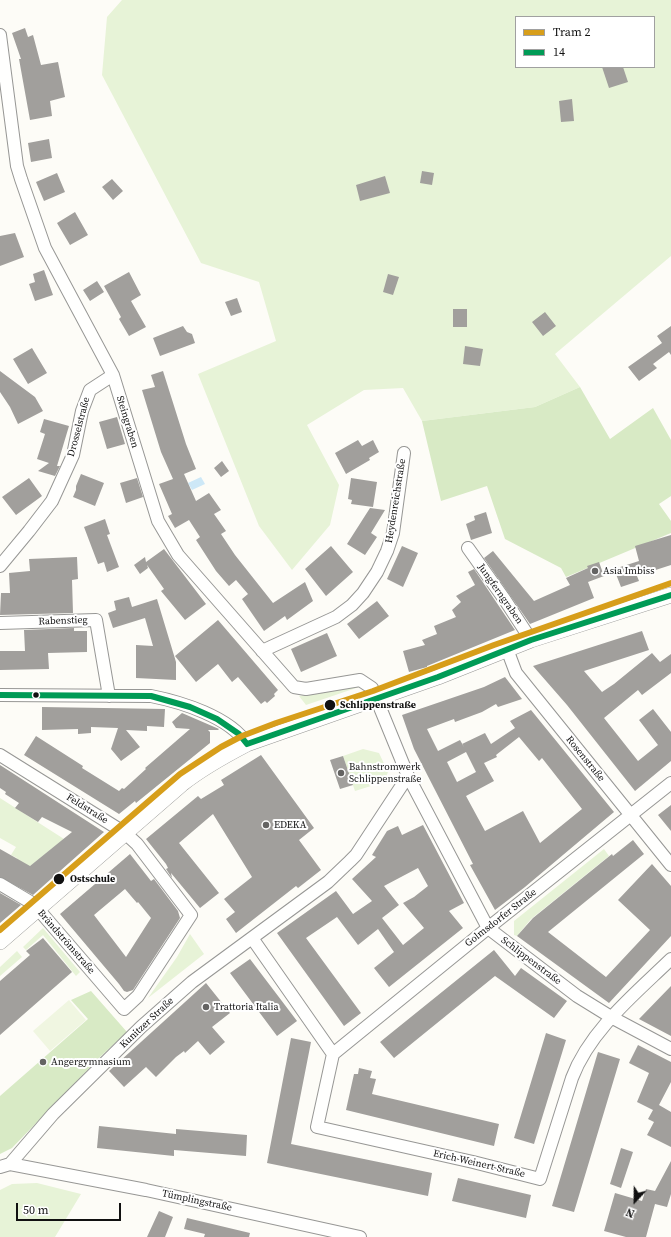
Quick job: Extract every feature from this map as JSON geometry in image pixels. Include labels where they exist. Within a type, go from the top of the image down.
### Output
[{"type":"street","name":"Steingraben","points":[[0,35],[17,166],[35,223],[45,248],[113,375],[158,521],[178,555],[294,687],[306,689],[360,680],[372,688],[376,699]]},
{"type":"street","name":"Drosselstraße","points":[[1,563],[29,531],[52,501],[73,455],[82,411],[90,390],[113,375]]},
{"type":"street","name":"Heydenreichstraße","points":[[262,651],[336,617],[352,605],[363,593],[377,572],[387,551],[393,533],[404,453]]},
{"type":"street","name":"Jungferngraben","points":[[468,548],[531,640]]},
{"type":"street","points":[[0,942],[177,788],[196,773],[247,744],[438,677],[531,640],[671,594]]},
{"type":"street","name":"Rabenstieg","points":[[0,623],[96,620],[109,696]]},
{"type":"street","name":"Rosenstraße","points":[[507,649],[516,673],[671,865]]},
{"type":"street","points":[[0,695],[151,696],[186,705],[210,715],[242,736],[247,744]]},
{"type":"street","name":"Schlippenstraße","points":[[376,699],[408,776],[488,928],[577,996],[611,1017],[671,1049]]},
{"type":"street","name":"Feldstraße","points":[[0,755],[125,833],[137,844],[192,915],[138,996],[124,1008]]},
{"type":"street","name":"Kunitzer Straße","points":[[5,1166],[53,1114],[141,1027],[192,982],[328,882],[356,855],[408,776]]},
{"type":"street","name":"Golmsdorfer Straße","points":[[333,1054],[488,928],[671,784]]},
{"type":"street","name":"Brändströmstraße","points":[[0,884],[32,903],[124,1008]]},
{"type":"street","points":[[252,938],[333,1054]]},
{"type":"street","points":[[611,1017],[671,959]]},
{"type":"street","name":"Erich-Weinert-Straße","points":[[333,1054],[317,1127],[540,1179],[576,1067],[592,1042],[611,1017]]},
{"type":"street","name":"Tümplingstraße","points":[[5,1166],[152,1191],[360,1237]]},
{"type":"green space","points":[[122,0],[671,0],[671,256],[555,354],[580,387],[535,407],[422,421],[403,388],[364,390],[307,425],[339,485],[330,525],[292,570],[259,526],[198,374],[276,341],[259,282],[201,263],[102,75],[107,17]]},
{"type":"green space","points":[[580,387],[610,439],[653,408],[671,440],[671,496],[659,504],[671,521],[671,533],[566,577],[561,568],[505,539],[487,486],[441,501],[422,421],[535,407]]},
{"type":"green space","points":[[359,685],[359,687],[306,705],[299,696]]},
{"type":"green space","points":[[363,749],[379,753],[388,772],[384,782],[355,791],[343,756]]},
{"type":"green space","points":[[0,798],[64,839],[24,871],[13,865],[17,858],[11,855],[16,847],[0,838]]},
{"type":"green space","points":[[604,849],[609,856],[531,919],[517,936],[514,935],[514,921]]},
{"type":"green space","points":[[43,928],[80,972],[76,976],[43,935],[26,950],[23,947]]},
{"type":"green space","points":[[190,934],[204,954],[148,998],[177,957]]},
{"type":"green space","points":[[17,951],[22,957],[0,976],[0,967]]},
{"type":"green space","points":[[91,991],[127,1032],[101,1056],[12,1148],[0,1154],[0,1096],[88,1019],[71,1000]]},
{"type":"green space","points":[[69,1000],[86,1020],[50,1051],[33,1031]]},
{"type":"green space","points":[[37,1183],[81,1194],[55,1237],[0,1237],[0,1190],[12,1184]]},
{"type":"water","points":[[201,477],[205,484],[192,490],[188,483]]},
{"type":"building","points":[[25,28],[28,37],[33,35],[41,65],[58,62],[65,97],[50,101],[52,116],[30,120],[19,59],[21,59],[12,33]]},
{"type":"building","points":[[602,68],[623,68],[628,82],[609,88]]},
{"type":"building","points":[[572,99],[574,121],[561,122],[559,101]]},
{"type":"building","points":[[49,139],[52,158],[31,162],[28,143]]},
{"type":"building","points":[[422,171],[434,173],[432,185],[420,183]]},
{"type":"building","points":[[57,173],[65,192],[44,201],[36,182]]},
{"type":"building","points":[[385,176],[390,193],[360,201],[356,185]]},
{"type":"building","points":[[112,179],[123,191],[113,200],[102,187]]},
{"type":"building","points":[[75,212],[88,235],[70,245],[57,223]]},
{"type":"building","points":[[15,233],[24,257],[0,266],[0,236]]},
{"type":"building","points":[[44,270],[53,295],[35,301],[29,284],[35,282],[33,274]]},
{"type":"building","points":[[129,272],[141,295],[131,301],[146,327],[129,336],[119,319],[121,317],[104,286]]},
{"type":"building","points":[[388,274],[399,277],[393,295],[383,292]]},
{"type":"building","points":[[97,281],[104,292],[90,301],[83,290]]},
{"type":"building","points":[[237,298],[242,312],[231,316],[225,302]]},
{"type":"building","points":[[453,309],[467,309],[467,327],[453,327]]},
{"type":"building","points":[[545,312],[556,326],[543,336],[532,322]]},
{"type":"building","points":[[183,326],[187,332],[192,334],[195,343],[160,356],[153,338]]},
{"type":"building","points":[[671,326],[671,355],[669,352],[653,364],[657,368],[639,381],[628,367],[662,343],[657,336]]},
{"type":"building","points":[[465,346],[483,349],[480,366],[463,364]]},
{"type":"building","points":[[32,348],[47,373],[28,384],[13,359]]},
{"type":"building","points":[[0,371],[35,397],[43,411],[18,424],[10,407],[0,392]]},
{"type":"building","points":[[163,371],[186,444],[196,469],[184,474],[196,501],[209,493],[221,510],[214,514],[226,531],[221,534],[235,555],[273,603],[305,582],[313,601],[287,620],[285,616],[264,631],[242,599],[248,594],[236,580],[229,586],[216,571],[196,540],[200,537],[189,520],[175,528],[168,516],[172,514],[159,484],[173,479],[161,452],[142,390],[155,387],[151,375]]},
{"type":"building","points":[[117,417],[125,444],[107,449],[99,422]]},
{"type":"building","points":[[44,419],[69,426],[57,466],[60,466],[55,476],[38,471],[49,463],[37,459],[45,434],[40,432]]},
{"type":"building","points":[[358,440],[362,446],[373,440],[379,452],[369,458],[370,460],[346,474],[335,453]]},
{"type":"building","points":[[222,461],[229,471],[221,477],[214,468]]},
{"type":"building","points":[[81,474],[104,483],[95,506],[73,497]]},
{"type":"building","points":[[29,478],[42,496],[16,515],[2,497]]},
{"type":"building","points":[[137,478],[143,497],[126,503],[120,483]]},
{"type":"building","points":[[351,478],[377,482],[373,507],[351,504],[352,500],[348,499]]},
{"type":"building","points":[[370,508],[385,510],[371,533],[377,537],[365,555],[347,544]]},
{"type":"building","points":[[486,512],[492,533],[471,540],[466,524],[475,520],[474,516]]},
{"type":"building","points":[[105,519],[110,534],[107,535],[119,567],[107,572],[104,562],[98,564],[84,527]]},
{"type":"building","points":[[671,535],[671,565],[637,576],[639,581],[621,587],[614,569],[639,561],[635,546]]},
{"type":"building","points":[[331,546],[353,572],[326,596],[305,569]]},
{"type":"building","points":[[402,546],[418,553],[403,587],[387,579]]},
{"type":"building","points":[[164,549],[206,604],[185,620],[161,591],[164,589],[147,565],[148,568],[140,574],[134,565],[145,557],[146,562]]},
{"type":"building","points":[[493,551],[534,601],[570,585],[566,578],[588,568],[587,566],[599,562],[604,576],[588,582],[594,598],[530,624],[484,558]]},
{"type":"building","points":[[77,557],[78,579],[72,580],[73,613],[0,615],[1,593],[10,593],[9,573],[30,571],[29,559]]},
{"type":"building","points":[[474,569],[515,630],[427,667],[409,672],[403,651],[425,645],[422,640],[437,634],[434,626],[456,617],[452,610],[461,602],[456,596],[475,585],[468,572]]},
{"type":"building","points":[[129,597],[132,607],[157,599],[176,662],[176,680],[136,678],[136,645],[153,646],[145,618],[113,628],[108,613],[116,610],[114,601]]},
{"type":"building","points":[[377,601],[389,616],[359,639],[347,624]]},
{"type":"building","points":[[218,620],[278,690],[274,694],[275,696],[267,703],[265,701],[261,704],[238,677],[232,682],[218,664],[196,682],[175,656]]},
{"type":"building","points":[[74,628],[74,631],[87,631],[87,652],[48,653],[49,669],[0,670],[0,651],[25,651],[24,630]]},
{"type":"building","points":[[642,631],[649,650],[584,671],[602,692],[652,653],[660,662],[671,654],[671,673],[642,695],[638,690],[604,718],[638,761],[658,745],[639,720],[653,709],[671,732],[671,761],[635,791],[567,705],[533,666]]},
{"type":"building","points":[[327,633],[337,656],[301,672],[291,649]]},
{"type":"building","points":[[505,677],[522,699],[498,707],[496,704],[482,712],[455,722],[454,719],[427,729],[438,751],[460,740],[462,744],[485,733],[491,744],[515,728],[510,721],[531,710],[614,812],[525,887],[495,910],[470,865],[473,864],[414,749],[402,715],[484,687]],"holes":[[[519,737],[539,761],[542,758],[582,809],[540,843],[523,811],[485,831],[466,796],[494,781],[484,763],[497,757],[496,755]],[[466,752],[476,772],[457,782],[447,762]]]},
{"type":"building","points":[[42,707],[165,709],[164,727],[147,726],[147,731],[126,730],[140,747],[121,761],[111,749],[118,728],[91,727],[91,733],[78,734],[78,729],[42,730]]},
{"type":"building","points":[[182,713],[219,729],[208,730],[210,732],[210,743],[136,803],[135,801],[119,814],[24,755],[36,736],[83,766],[82,768],[119,791],[122,788],[124,789],[146,769],[145,768],[190,729],[176,728],[172,722]]},
{"type":"building","points":[[261,755],[314,828],[299,840],[321,870],[298,888],[296,886],[236,933],[226,919],[235,912],[224,899],[252,877],[213,814],[179,843],[219,893],[200,908],[171,873],[172,878],[166,869],[168,868],[166,864],[146,839],[198,796],[201,799],[224,785],[221,780]]},
{"type":"building","name":"Bahnstromwerk Schlippenstraße","points":[[343,756],[353,785],[340,789],[330,760]]},
{"type":"building","points":[[0,765],[104,832],[33,895],[0,877],[0,849],[30,866],[72,832],[42,817],[38,822],[15,808],[19,803],[5,794],[6,792],[0,788]]},
{"type":"building","points":[[671,805],[671,831],[658,815]]},
{"type":"building","points":[[423,825],[464,903],[449,911],[463,928],[389,987],[374,968],[394,952],[378,929],[358,945],[337,917],[306,938],[361,1013],[344,1026],[277,933],[336,891],[353,914],[372,901],[352,879],[376,857],[372,855],[387,831],[398,826],[402,835]],"holes":[[[418,868],[428,886],[414,897],[403,903],[424,928],[403,945],[382,918],[399,905],[384,886]]]},
{"type":"building","points":[[633,840],[644,854],[548,932],[606,977],[650,930],[618,900],[652,864],[671,886],[671,936],[609,1003],[517,936],[533,918],[612,854],[613,856]]},
{"type":"building","points":[[130,854],[151,881],[154,879],[178,911],[180,918],[133,990],[127,992],[124,991],[60,914]],"holes":[[[125,889],[137,903],[138,902],[151,918],[126,957],[94,915]]]},
{"type":"building","points":[[0,893],[21,905],[0,923]]},
{"type":"building","points":[[43,938],[72,972],[0,1035],[0,981],[30,955],[26,951]]},
{"type":"building","points":[[494,950],[515,976],[521,968],[567,1001],[554,1018],[495,976],[394,1058],[380,1042]]},
{"type":"building","points":[[250,959],[297,1021],[277,1036],[230,973]]},
{"type":"building","points":[[206,983],[230,1013],[212,1027],[225,1042],[210,1055],[198,1041],[185,1053],[184,1051],[176,1057],[156,1077],[146,1067],[124,1087],[109,1071]]},
{"type":"building","points":[[671,986],[671,1036],[639,1019]]},
{"type":"building","points":[[546,1033],[566,1040],[534,1144],[514,1138]]},
{"type":"building","points":[[291,1038],[311,1042],[291,1144],[432,1173],[428,1196],[267,1163]]},
{"type":"building","points":[[638,1045],[671,1062],[671,1082],[659,1105],[671,1112],[671,1147],[647,1135],[654,1122],[648,1119],[653,1110],[637,1102],[649,1073],[629,1063]]},
{"type":"building","points":[[598,1052],[620,1059],[574,1212],[552,1206]]},
{"type":"building","points":[[359,1068],[372,1071],[370,1078],[376,1079],[372,1094],[499,1124],[494,1146],[346,1110],[354,1074],[358,1074]]},
{"type":"building","points":[[99,1126],[176,1134],[176,1129],[247,1135],[246,1156],[174,1150],[174,1156],[97,1148]]},
{"type":"building","points":[[621,1148],[633,1152],[621,1188],[610,1184]]},
{"type":"building","points":[[671,1161],[671,1194],[667,1207],[655,1204],[646,1237],[626,1237],[604,1231],[615,1193],[642,1201],[646,1189],[655,1191]]},
{"type":"building","points":[[458,1178],[531,1195],[526,1218],[452,1201]]},
{"type":"building","points":[[159,1211],[173,1217],[165,1237],[147,1237]]},
{"type":"building","points":[[187,1218],[250,1233],[249,1237],[204,1237],[205,1234],[184,1229]]},
{"type":"tram line","name":"2","points":[[0,930],[180,774],[221,747],[242,736],[276,723],[373,691],[494,645],[671,583]]},
{"type":"transit line","name":"14","points":[[247,744],[438,677],[531,640],[671,595]]},
{"type":"transit line","name":"14","points":[[0,695],[151,696],[190,707],[217,719],[239,734],[247,744]]},
{"type":"place","name":"Asia Imbiss","points":[[595,571]]},
{"type":"place","name":"Schlippenstraße","points":[[330,705]]},
{"type":"place","name":"Bahnstromwerk Schlippenstraße","points":[[341,773]]},
{"type":"place","name":"EDEKA","points":[[266,825]]},
{"type":"place","name":"Ostschule","points":[[59,879]]},
{"type":"place","name":"Trattoria Italia","points":[[206,1007]]},
{"type":"place","name":"Angergymnasium","points":[[43,1062]]}]
